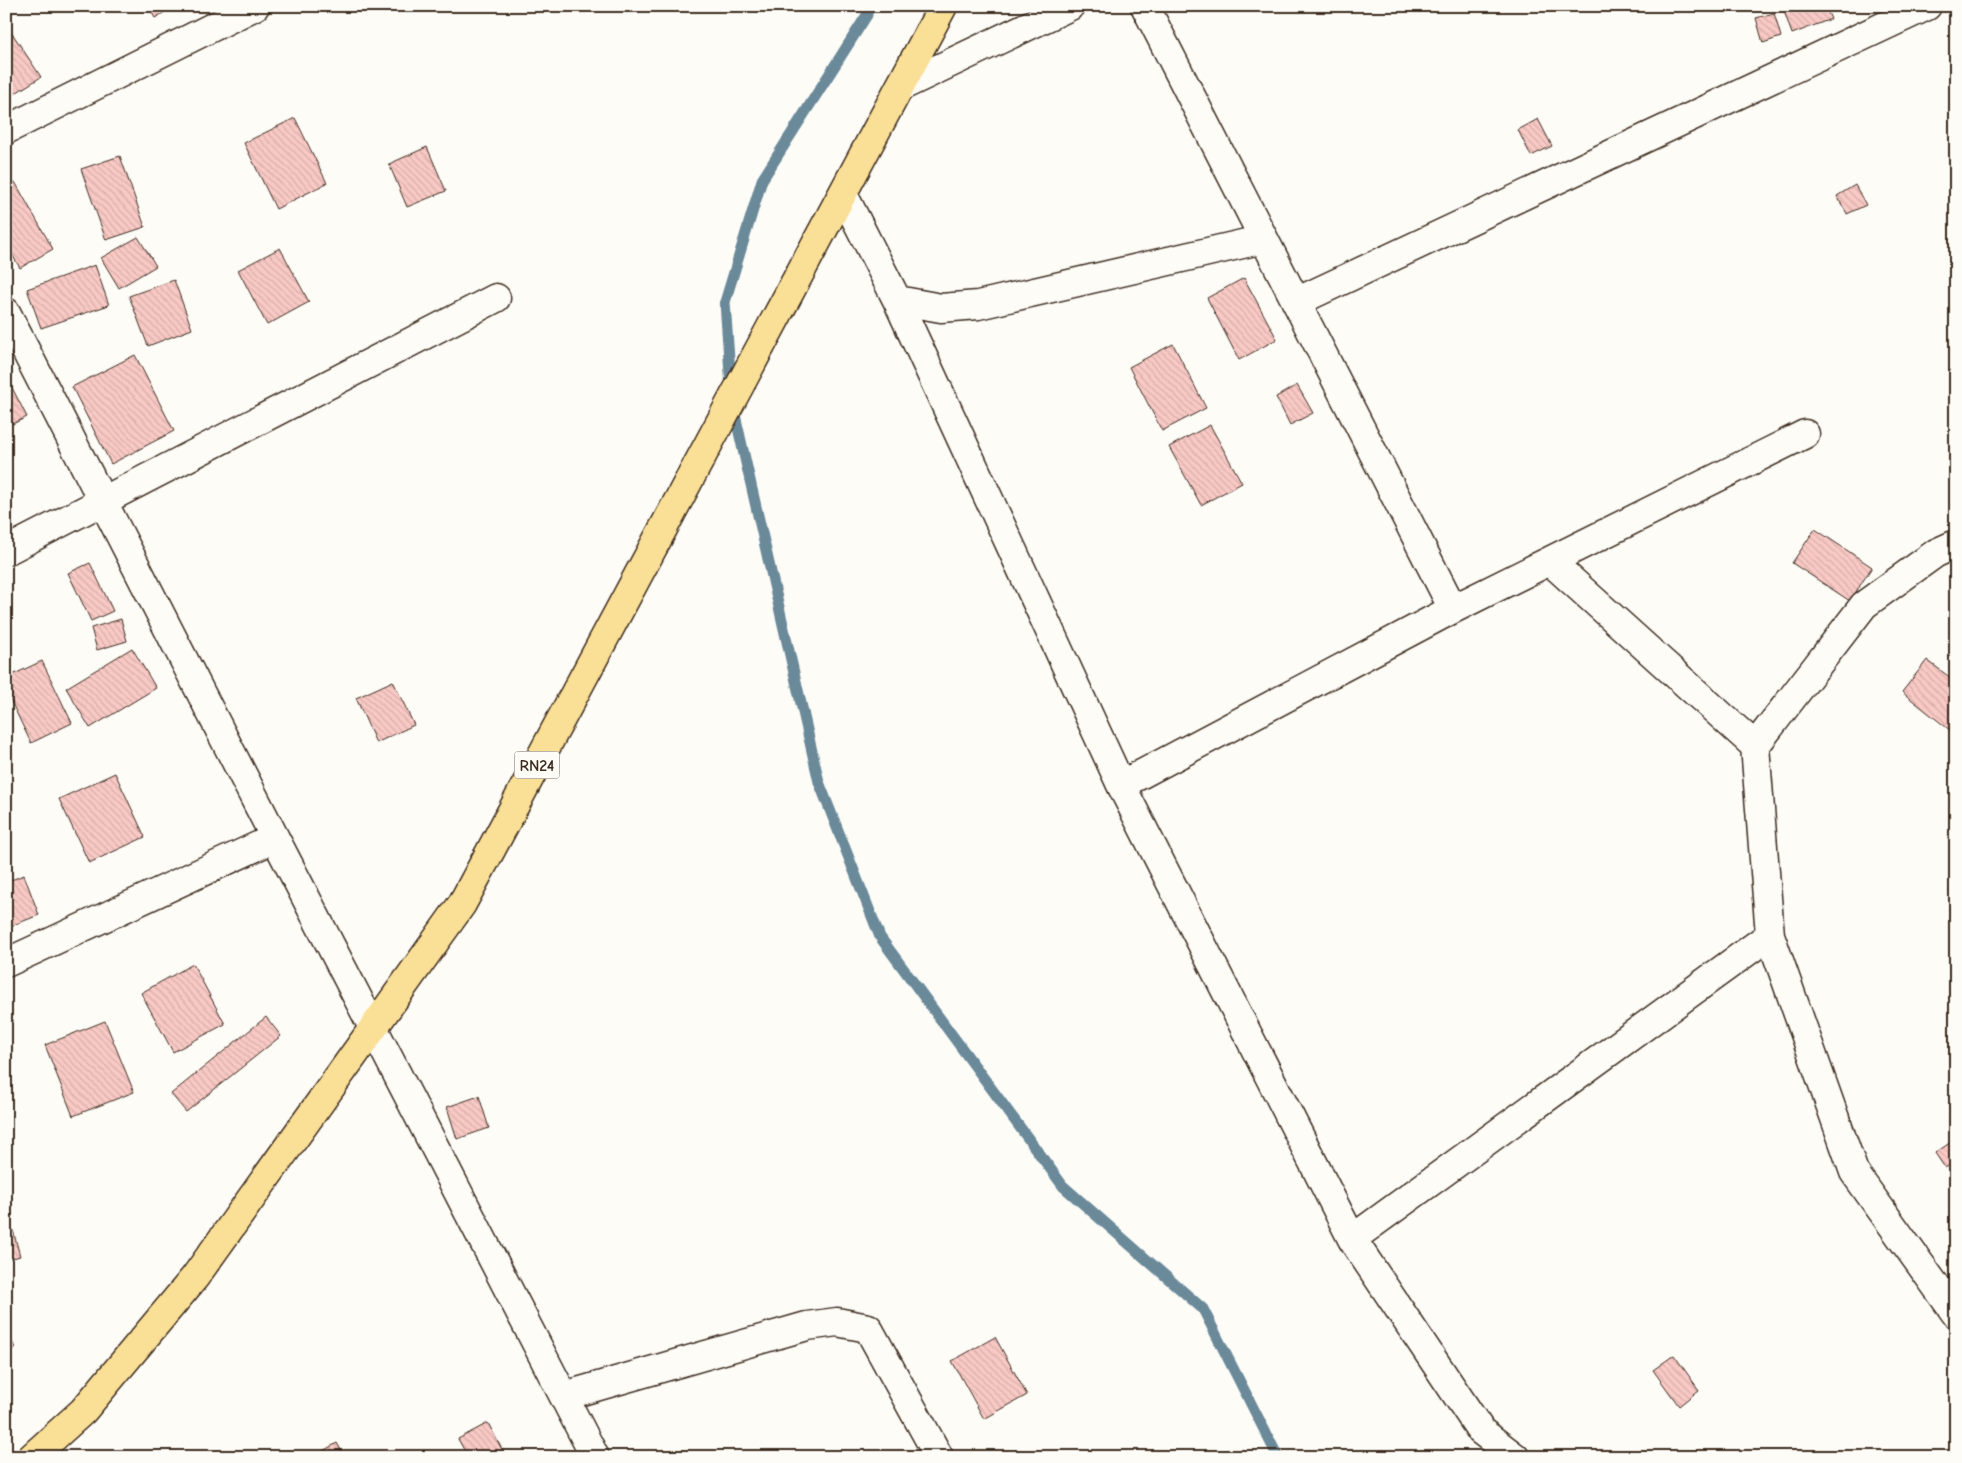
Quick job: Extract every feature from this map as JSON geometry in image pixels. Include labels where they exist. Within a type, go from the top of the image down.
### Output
[{"type":"main road","name":"RN24","points":[[32,1457],[83,1411],[196,1277],[462,904],[944,6]]},
{"type":"street","points":[[6,130],[255,6]]},
{"type":"street","points":[[900,87],[1070,6]]},
{"type":"street","points":[[1145,6],[1453,609]]},
{"type":"street","points":[[1296,302],[1927,6]]},
{"type":"street","points":[[843,194],[897,300],[1121,785],[1352,1238],[1481,1431],[1515,1457]]},
{"type":"street","points":[[897,300],[941,308],[978,305],[1264,239]]},
{"type":"street","points":[[6,551],[496,298]]},
{"type":"street","points":[[6,312],[275,838],[596,1457]]},
{"type":"street","points":[[1121,785],[1453,609],[1804,434]]},
{"type":"street","points":[[1956,544],[1936,553],[1864,605],[1755,746],[1770,936],[1854,1172],[1956,1314]]},
{"type":"street","points":[[1550,561],[1755,746]]},
{"type":"street","points":[[6,963],[275,838]]},
{"type":"street","points":[[1352,1238],[1770,936]]},
{"type":"street","points":[[564,1396],[806,1326],[837,1322],[868,1328],[939,1457]]},
{"type":"building","points":[[148,6],[175,6],[155,18]]},
{"type":"building","points":[[1559,6],[1589,6],[1589,7],[1559,9]]},
{"type":"building","points":[[1787,6],[1825,6],[1831,19],[1792,34],[1783,8]]},
{"type":"building","points":[[1774,13],[1781,37],[1763,43],[1756,18]]},
{"type":"building","points":[[6,24],[41,77],[6,99]]},
{"type":"building","points":[[295,118],[327,183],[276,209],[244,143]]},
{"type":"building","points":[[1538,119],[1552,146],[1531,156],[1518,130]]},
{"type":"building","points":[[427,147],[446,191],[407,207],[389,164]]},
{"type":"building","points":[[120,156],[145,227],[106,240],[81,169]]},
{"type":"building","points":[[15,182],[53,249],[20,268],[6,244],[6,186]]},
{"type":"building","points":[[1855,185],[1866,205],[1847,214],[1837,196]]},
{"type":"building","points":[[138,237],[156,266],[119,288],[101,258]]},
{"type":"building","points":[[280,248],[309,302],[267,325],[238,270]]},
{"type":"building","points":[[95,265],[109,305],[41,328],[27,289]]},
{"type":"building","points":[[1244,278],[1277,339],[1239,360],[1207,298]]},
{"type":"building","points":[[174,280],[192,329],[148,346],[129,296]]},
{"type":"building","points":[[1173,344],[1206,408],[1162,431],[1129,367]]},
{"type":"building","points":[[135,355],[174,431],[111,464],[72,387]]},
{"type":"building","points":[[6,376],[27,417],[6,427]]},
{"type":"building","points":[[1297,385],[1313,413],[1290,425],[1276,397]]},
{"type":"building","points":[[1210,425],[1242,483],[1201,505],[1169,447]]},
{"type":"building","points":[[1815,529],[1872,567],[1850,601],[1792,563]]},
{"type":"building","points":[[90,563],[113,611],[91,621],[68,573]]},
{"type":"building","points":[[121,619],[127,641],[97,650],[91,628]]},
{"type":"building","points":[[6,620],[11,630],[6,632]]},
{"type":"building","points":[[132,648],[156,688],[90,728],[66,688]]},
{"type":"building","points":[[1927,660],[1956,682],[1956,735],[1902,692]]},
{"type":"building","points":[[42,661],[72,723],[31,743],[6,691],[6,678]]},
{"type":"building","points":[[393,681],[414,725],[376,743],[356,698]]},
{"type":"building","points":[[115,773],[145,837],[89,863],[59,799]]},
{"type":"building","points":[[24,875],[39,915],[6,928],[6,882]]},
{"type":"building","points":[[193,964],[225,1024],[173,1052],[141,993]]},
{"type":"building","points":[[266,1017],[281,1036],[186,1112],[171,1094]]},
{"type":"building","points":[[105,1021],[134,1092],[73,1116],[45,1045]]},
{"type":"building","points":[[479,1096],[489,1128],[457,1139],[447,1107]]},
{"type":"building","points":[[1954,1140],[1956,1143],[1956,1161],[1945,1168],[1935,1153]]},
{"type":"building","points":[[10,1219],[20,1256],[6,1260],[6,1220]]},
{"type":"building","points":[[6,1329],[15,1348],[6,1352]]},
{"type":"building","points":[[995,1337],[1027,1395],[984,1419],[952,1361]]},
{"type":"building","points":[[1674,1355],[1699,1390],[1679,1406],[1653,1370]]},
{"type":"building","points":[[488,1423],[506,1457],[468,1457],[458,1439]]},
{"type":"building","points":[[337,1443],[345,1457],[312,1457]]},
{"type":"waterway","points":[[731,388],[725,302],[762,180],[867,15],[868,6]]},
{"type":"waterway","points":[[733,406],[819,782],[880,937],[1063,1186],[1203,1309],[1278,1457]]}]
